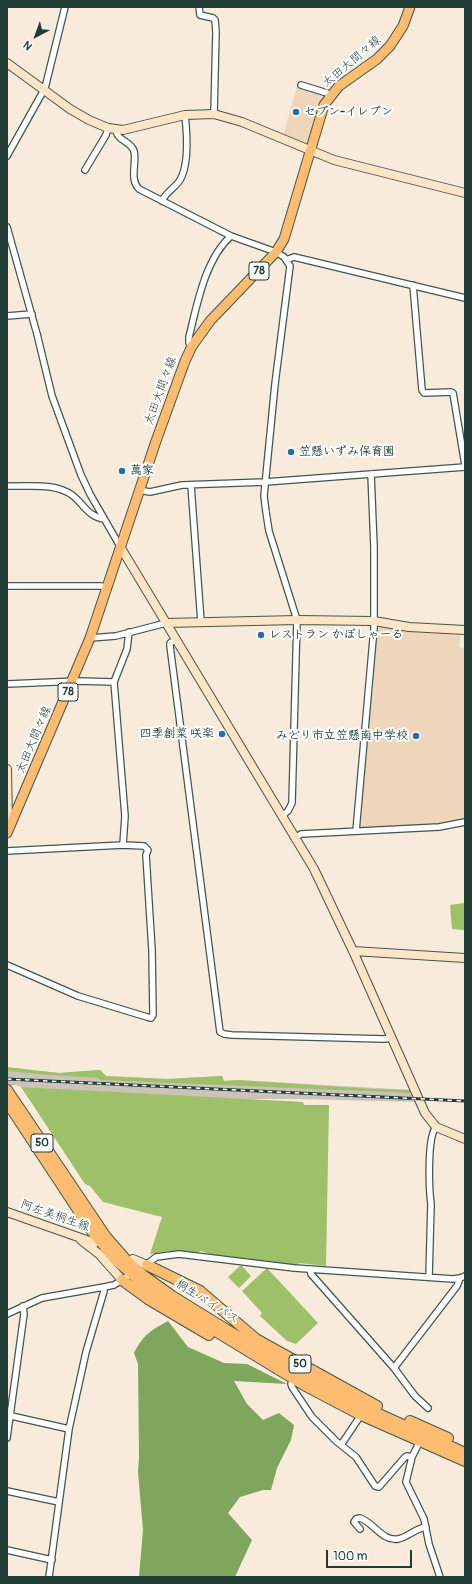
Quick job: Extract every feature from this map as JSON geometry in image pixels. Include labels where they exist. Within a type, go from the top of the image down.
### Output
[{"type":"highway","name":"桐生バイパス","points":[[7,1090],[106,1238],[127,1261],[155,1284],[297,1373],[346,1399],[465,1453]]},
{"type":"highway","name":"桐生バイパス","points":[[7,1102],[92,1231],[121,1266],[156,1295],[276,1370],[362,1415],[465,1462]]},
{"type":"highway","name":"50","points":[[145,1266],[189,1284],[249,1334],[270,1348],[363,1399],[465,1446]]},
{"type":"highway","points":[[124,1278],[139,1294],[171,1314],[258,1362],[276,1370]]},
{"type":"main road","name":"太田大間々線","points":[[9,829],[90,638],[108,588],[139,490],[185,361],[192,346],[210,321],[276,252],[284,239],[324,105],[330,95],[343,82],[377,59],[390,46],[403,26],[410,7]]},
{"type":"street","points":[[7,156],[44,91],[65,7]]},
{"type":"street","points":[[198,7],[200,15],[213,18],[215,20],[214,114]]},
{"type":"street","points":[[7,63],[44,91],[84,117],[112,129],[132,128],[185,115],[214,114],[242,122],[310,151],[343,163],[465,193]]},
{"type":"street","points":[[301,85],[330,95]]},
{"type":"street","points":[[162,201],[179,181],[184,170],[186,160],[185,115]]},
{"type":"street","points":[[85,170],[112,129]]},
{"type":"street","points":[[112,129],[134,151],[134,180],[136,187],[231,236],[276,252],[286,260],[290,266],[265,482],[265,503],[268,526],[297,620],[292,803],[288,812],[282,816]]},
{"type":"street","points":[[7,227],[32,314],[52,396],[81,476],[121,548],[296,837],[314,870],[353,951],[425,1113],[436,1127],[465,1139]]},
{"type":"street","points":[[192,346],[189,343],[189,337],[202,288],[215,255],[225,241],[231,236]]},
{"type":"street","points":[[286,260],[294,257],[465,298]]},
{"type":"street","points":[[139,490],[154,492],[182,485],[265,482],[465,466],[453,393],[424,393],[422,390],[413,285]]},
{"type":"street","points":[[7,316],[32,314]]},
{"type":"street","points":[[356,831],[374,621],[374,547],[371,474]]},
{"type":"street","points":[[191,485],[201,622]]},
{"type":"street","points":[[7,486],[54,487],[72,495],[88,512],[104,519]]},
{"type":"street","points":[[7,586],[101,586],[108,588]]},
{"type":"street","points":[[90,638],[108,637],[166,623],[201,622],[297,620],[374,621],[409,627],[465,630]]},
{"type":"street","points":[[123,845],[125,816],[114,682],[127,649],[129,632]]},
{"type":"street","points":[[176,639],[170,643],[170,646],[220,1032],[232,1035],[391,1038]]},
{"type":"street","points":[[7,684],[114,682]]},
{"type":"street","points":[[7,769],[9,829]]},
{"type":"street","points":[[296,837],[301,834],[440,827],[465,822]]},
{"type":"street","points":[[7,851],[123,845],[142,845],[148,850],[146,855],[152,950],[153,1015],[151,1018],[78,996],[7,965]]},
{"type":"street","points":[[353,951],[465,958]]},
{"type":"street","points":[[429,1277],[431,1141],[436,1127]]},
{"type":"street","name":"阿左美桐生線","points":[[7,1212],[95,1242]]},
{"type":"street","points":[[7,1314],[42,1298],[114,1285],[124,1278],[99,1254],[76,1236]]},
{"type":"street","points":[[134,1259],[145,1266],[156,1257],[180,1254],[310,1269],[429,1277],[462,1277],[457,1286],[394,1368]]},
{"type":"street","points":[[310,1269],[310,1274],[394,1368],[415,1396],[428,1408]]},
{"type":"street","points":[[49,1577],[68,1429],[86,1352],[104,1287]]},
{"type":"street","points":[[7,1438],[8,1415],[24,1314],[23,1306]]},
{"type":"street","points":[[293,1379],[292,1388],[312,1417],[341,1445],[356,1457],[373,1483],[377,1486],[381,1485],[407,1456],[412,1457]]},
{"type":"street","points":[[8,1415],[68,1429]]},
{"type":"street","points":[[341,1445],[362,1415]]},
{"type":"street","points":[[420,1441],[412,1457],[406,1482],[424,1519],[429,1544],[440,1577]]},
{"type":"street","points":[[7,1491],[59,1502]]},
{"type":"street","points":[[360,1529],[354,1522],[356,1519],[360,1518],[389,1538],[398,1539],[426,1527]]},
{"type":"street","points":[[7,1550],[52,1560]]},
{"type":"shaded area","points":[[297,87],[323,95],[324,98],[309,143],[306,144],[283,135]]},
{"type":"shaded area","name":"みどり市立笠懸南中学校","points":[[380,626],[461,632],[459,647],[465,648],[465,819],[434,825],[362,829],[359,826],[364,760],[378,628]]},
{"type":"shaded area","points":[[7,1068],[59,1073],[100,1070],[106,1076],[167,1079],[222,1076],[224,1081],[238,1080],[411,1090],[417,1102],[300,1099],[213,1099],[21,1087],[7,1084]]},
{"type":"green space","points":[[465,903],[465,930],[452,929],[450,905]]},
{"type":"green space","points":[[7,1067],[59,1073],[100,1070],[106,1076],[167,1079],[222,1076],[224,1081],[238,1080],[371,1089],[411,1090],[413,1093],[99,1080],[99,1078],[7,1071]]},
{"type":"green space","points":[[21,1087],[303,1102],[304,1105],[329,1105],[326,1266],[299,1263],[297,1265],[209,1254],[201,1251],[196,1253],[169,1251],[150,1254],[162,1217],[103,1202],[90,1186],[85,1184]]},
{"type":"green space","points":[[241,1265],[251,1276],[239,1288],[228,1277]]},
{"type":"green space","points":[[267,1268],[318,1323],[296,1344],[287,1341],[260,1316],[262,1313],[242,1291]]},
{"type":"green space","points":[[168,1321],[188,1347],[224,1363],[247,1364],[287,1384],[234,1381],[247,1404],[263,1420],[279,1413],[294,1425],[291,1440],[277,1468],[271,1490],[263,1490],[240,1497],[228,1513],[252,1540],[235,1577],[139,1577],[143,1530],[138,1472],[138,1364],[134,1353],[144,1337]]},
{"type":"railway","points":[[7,1079],[465,1101]]},
{"type":"place","name":"セブン-イレブン","points":[[296,112]]},
{"type":"place","name":"笠懸いずみ保育園","points":[[291,452]]},
{"type":"place","name":"萬家","points":[[122,471]]},
{"type":"place","name":"レストラン かぼしゃーる","points":[[261,635]]},
{"type":"place","name":"四季創菜 咲楽","points":[[222,734]]},
{"type":"place","name":"みどり市立笠懸南中学校","points":[[416,736]]}]
